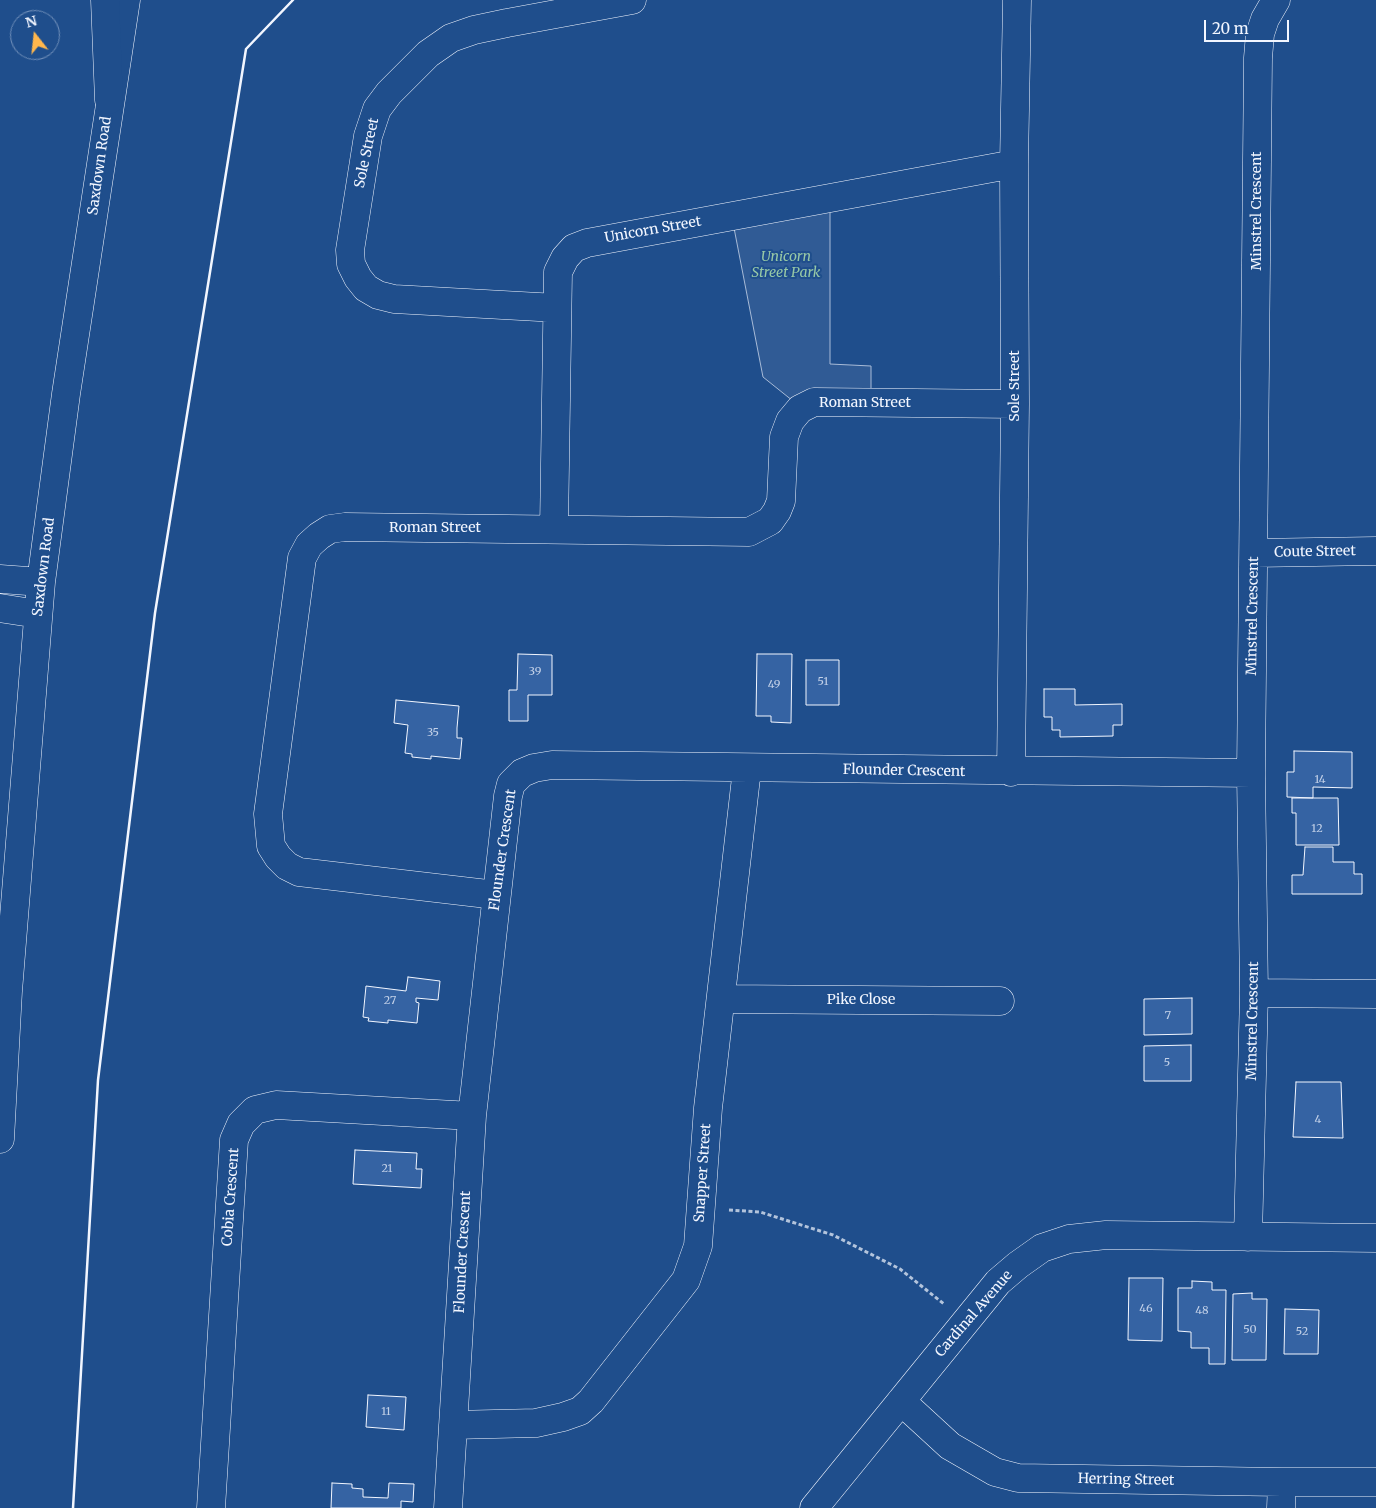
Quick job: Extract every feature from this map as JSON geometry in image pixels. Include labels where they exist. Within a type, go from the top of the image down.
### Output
[{"type":"street","points":[[105,0],[109,100]]},
{"type":"street","name":"Saxdown Road","points":[[0,1139],[8,990],[41,582],[66,394],[109,100],[126,0]]},
{"type":"street","name":"Sole Street","points":[[557,308],[394,299],[378,295],[366,288],[351,264],[350,250],[368,136],[378,109],[389,94],[428,54],[451,38],[491,26],[632,0]]},
{"type":"street","name":"Sole Street","points":[[1011,772],[1015,404],[1014,164],[1017,0]]},
{"type":"street","name":"Minstrel Crescent","points":[[1248,1237],[1254,994],[1251,774],[1258,58],[1260,34],[1264,19],[1276,0]]},
{"type":"street","name":"Unicorn Street","points":[[554,528],[558,272],[565,258],[574,248],[587,243],[1014,164]]},
{"type":"street","name":"Roman Street","points":[[496,895],[299,872],[287,866],[274,852],[268,828],[268,814],[302,558],[309,545],[318,536],[330,529],[554,528],[749,532],[770,521],[777,512],[781,500],[784,436],[790,421],[800,409],[814,402],[1015,404]]},
{"type":"street","name":"Coute Street","points":[[1254,553],[1376,551]]},
{"type":"street","points":[[0,579],[41,582]]},
{"type":"street","points":[[0,608],[38,614]]},
{"type":"street","name":"Flounder Crescent","points":[[448,1508],[472,1116],[508,796],[511,784],[522,773],[534,768],[552,765],[1251,774]]},
{"type":"street","name":"Snapper Street","points":[[453,1425],[536,1423],[563,1418],[580,1411],[597,1393],[686,1280],[698,1246],[708,1108],[747,769]]},
{"type":"street","points":[[1254,994],[1376,994]]},
{"type":"street","name":"Pike Close","points":[[721,999],[1000,1001]]},
{"type":"street","name":"Cobia Crescent","points":[[211,1508],[234,1140],[241,1124],[255,1110],[276,1105],[472,1116]]},
{"type":"street","name":"Cardinal Avenue","points":[[814,1508],[998,1282],[1018,1264],[1042,1248],[1069,1239],[1106,1234],[1376,1238]]},
{"type":"street","name":"Herring Street","points":[[901,1401],[950,1446],[995,1472],[1018,1478],[1281,1495],[1376,1482]]},
{"type":"path","points":[[701,1208],[760,1212],[833,1235],[900,1268],[946,1305],[964,1324]]},
{"type":"shaded area","name":"Unicorn Street Park","points":[[830,210],[830,364],[871,366],[871,391],[793,401],[763,377],[734,228]]},
{"type":"building","points":[[518,654],[552,655],[552,695],[528,695],[528,721],[509,721],[509,690],[517,690]]},
{"type":"building","points":[[757,654],[792,654],[791,723],[771,722],[771,716],[756,716]]},
{"type":"building","points":[[806,660],[839,660],[839,705],[806,705]]},
{"type":"building","points":[[1044,689],[1075,689],[1075,705],[1122,704],[1122,725],[1113,725],[1113,736],[1060,737],[1060,730],[1052,730],[1052,717],[1044,717]]},
{"type":"building","points":[[396,700],[459,706],[457,738],[462,738],[460,759],[431,756],[431,759],[412,757],[412,754],[405,753],[408,725],[394,723]]},
{"type":"building","points":[[1294,751],[1352,752],[1352,788],[1313,787],[1313,798],[1287,797],[1287,772],[1294,772]]},
{"type":"building","points":[[1292,798],[1338,798],[1339,845],[1296,845],[1296,813],[1292,813]]},
{"type":"building","points":[[1305,847],[1333,847],[1333,862],[1354,862],[1354,874],[1362,874],[1362,894],[1292,894],[1292,875],[1303,875]]},
{"type":"building","points":[[408,977],[440,981],[438,1000],[416,998],[416,1002],[419,1003],[417,1023],[388,1020],[388,1023],[368,1021],[369,1018],[363,1017],[366,986],[406,991]]},
{"type":"building","points":[[1192,998],[1192,1034],[1144,1035],[1144,999]]},
{"type":"building","points":[[1191,1045],[1191,1081],[1144,1081],[1144,1046]]},
{"type":"building","points":[[1296,1082],[1341,1082],[1343,1138],[1293,1137]]},
{"type":"building","points":[[355,1150],[417,1153],[416,1169],[422,1169],[421,1188],[353,1184]]},
{"type":"building","points":[[1129,1278],[1163,1278],[1162,1341],[1128,1340]]},
{"type":"building","points":[[1192,1281],[1212,1282],[1212,1290],[1226,1290],[1225,1364],[1209,1364],[1209,1348],[1191,1348],[1191,1332],[1178,1331],[1178,1288],[1192,1288]]},
{"type":"building","points":[[1252,1293],[1252,1299],[1267,1299],[1266,1360],[1232,1360],[1233,1294]]},
{"type":"building","points":[[1285,1309],[1319,1310],[1318,1354],[1284,1354]]},
{"type":"building","points":[[368,1395],[406,1397],[404,1430],[366,1427]]},
{"type":"building","points":[[332,1483],[352,1484],[352,1488],[363,1489],[363,1497],[388,1498],[389,1483],[414,1484],[413,1502],[401,1501],[401,1508],[331,1508]]},
{"type":"wall","points":[[73,1508],[98,1080],[155,613],[246,49],[293,0]]}]
